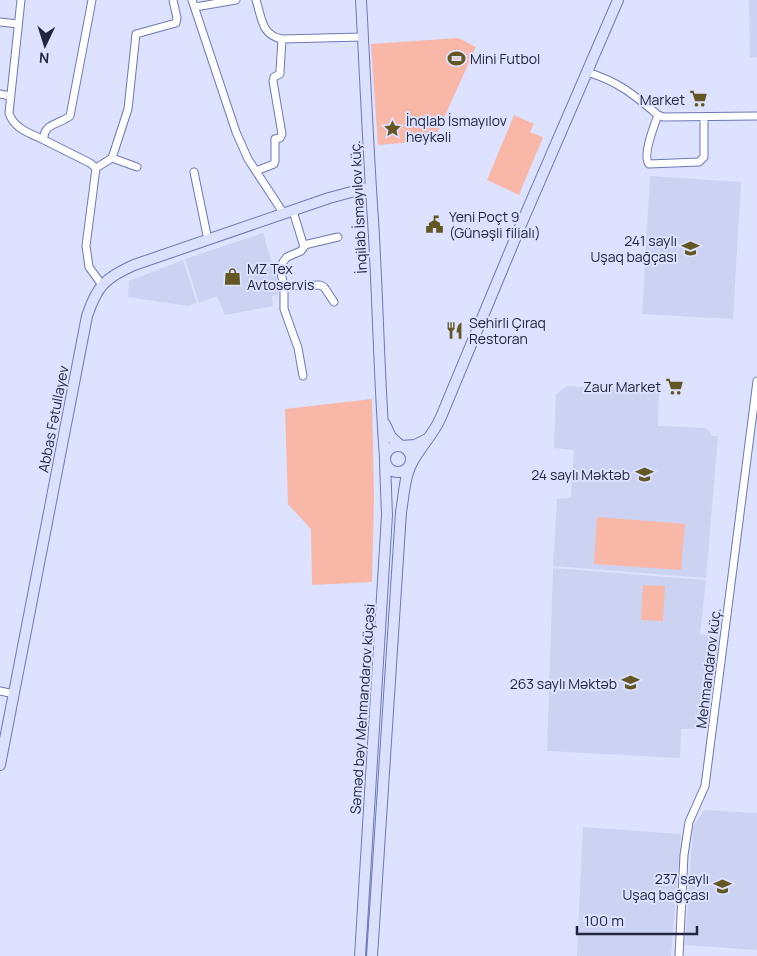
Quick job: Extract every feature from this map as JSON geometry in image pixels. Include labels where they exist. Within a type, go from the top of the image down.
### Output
[{"type":"main road","name":"İnqilab İsmayılov küç.","points":[[361,0],[381,414],[385,460]]},
{"type":"main road","points":[[432,435],[415,445],[396,446],[388,450],[385,460],[390,470],[398,473],[406,470],[432,435],[442,417],[618,0]]},
{"type":"main road","points":[[102,284],[112,276],[134,265],[348,192],[370,187]]},
{"type":"main road","name":"Abbas Fətullayev","points":[[0,764],[87,316],[96,292],[102,284]]},
{"type":"main road","points":[[381,414],[391,437],[409,451],[412,459],[411,464]]},
{"type":"main road","name":"Səməd bəy Mehmandarov küçəsi","points":[[360,956],[388,516],[385,460]]},
{"type":"main road","name":"Səməd bəy Mehmandarov küçəsi","points":[[372,956],[401,512],[411,464]]},
{"type":"street","points":[[20,0],[10,96],[10,119],[18,128],[90,163],[96,168]]},
{"type":"street","points":[[44,140],[45,130],[70,116],[92,0]]},
{"type":"street","points":[[96,168],[112,158],[128,109],[136,34],[176,23],[177,18],[173,0]]},
{"type":"street","points":[[236,0],[194,4],[236,132],[248,159],[289,212],[304,245],[301,251],[282,262],[281,277],[284,286],[284,309],[298,348],[303,376]]},
{"type":"street","points":[[256,0],[266,31],[274,37],[282,39],[363,37]]},
{"type":"street","points":[[0,22],[18,24]]},
{"type":"street","points":[[256,170],[274,164],[275,139],[280,138],[282,134],[273,81],[274,77],[280,74],[282,39]]},
{"type":"street","points":[[587,72],[603,77],[627,89],[658,116],[757,116]]},
{"type":"street","points":[[0,94],[10,96]]},
{"type":"street","points":[[658,116],[647,153],[646,161],[649,164],[699,162],[704,157],[704,117]]},
{"type":"street","points":[[112,158],[138,167]]},
{"type":"street","points":[[96,168],[86,246],[89,267],[102,284]]},
{"type":"street","points":[[194,172],[208,240]]},
{"type":"street","points":[[304,245],[338,237]]},
{"type":"street","points":[[284,286],[320,285],[324,287],[334,302]]},
{"type":"street","name":"Mehmandarov küç.","points":[[679,956],[685,847],[689,822],[705,786],[757,381]]},
{"type":"street","points":[[0,691],[14,694]]},
{"type":"shaded area","points":[[749,0],[757,0],[757,57],[750,57]]},
{"type":"shaded area","points":[[458,38],[476,47],[434,140],[378,145],[371,44]]},
{"type":"shaded area","points":[[514,115],[534,124],[530,132],[543,137],[519,195],[487,180]]},
{"type":"shaded area","name":"241 saylı Uşaq bağçası","points":[[650,176],[741,182],[733,319],[642,314]]},
{"type":"shaded area","name":"MZ Tex Avtoservis","points":[[263,233],[281,293],[272,296],[273,306],[225,315],[217,296],[199,303],[185,259]]},
{"type":"shaded area","points":[[183,260],[197,303],[188,306],[128,297],[129,281]]},
{"type":"shaded area","name":"24 saylı Məktəb","points":[[567,386],[659,392],[658,426],[706,428],[711,436],[718,436],[706,578],[553,566],[557,499],[571,498],[574,450],[554,448],[556,394]]},
{"type":"shaded area","points":[[372,399],[374,498],[372,582],[312,585],[311,529],[288,504],[285,409]]},
{"type":"shaded area","points":[[597,517],[685,524],[681,570],[594,564]]},
{"type":"shaded area","name":"263 saylı Məktəb","points":[[553,568],[706,580],[700,634],[719,637],[707,729],[681,729],[680,758],[547,751]]},
{"type":"shaded area","points":[[643,585],[665,586],[663,621],[641,620]]},
{"type":"shaded area","name":"237 saylı Uşaq bağçası","points":[[704,810],[757,813],[757,950],[685,945],[693,827]]},
{"type":"shaded area","points":[[583,827],[681,834],[671,956],[577,956]]},
{"type":"place","name":"Mini Futbol","points":[[456,58]]},
{"type":"place","name":"Market","points":[[699,99]]},
{"type":"place","name":"İnqlab İsmayılov heykəli","points":[[392,128]]},
{"type":"place","name":"Yeni Poçt 9 (Günəşli filialı)","points":[[435,224]]},
{"type":"place","name":"241 saylı Uşaq bağçası","points":[[691,248]]},
{"type":"place","name":"MZ Tex Avtoservis","points":[[233,276]]},
{"type":"place","name":"Sehirli Çıraq Restoran","points":[[455,330]]},
{"type":"place","name":"Zaur Market","points":[[675,386]]},
{"type":"place","name":"24 saylı Məktəb","points":[[644,474]]},
{"type":"place","name":"263 saylı Məktəb","points":[[631,683]]},
{"type":"place","name":"237 saylı Uşaq bağçası","points":[[723,886]]}]
